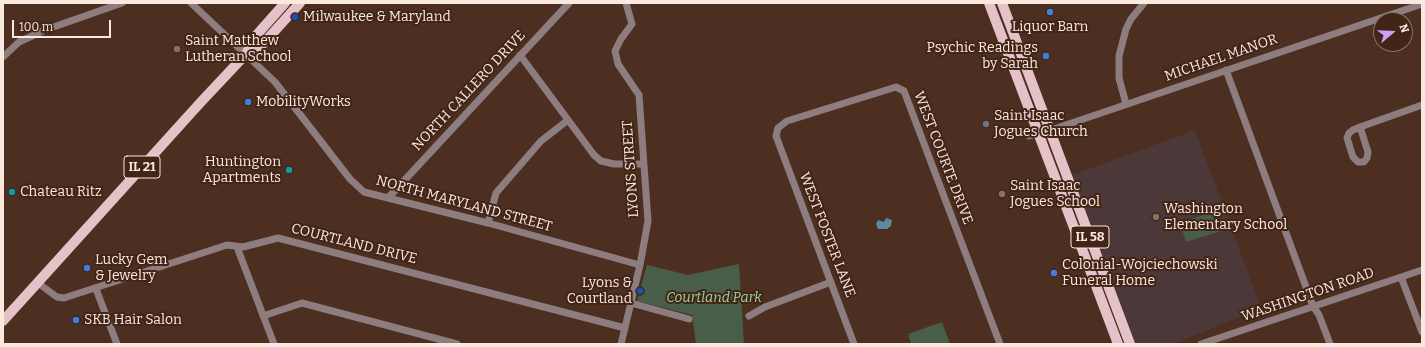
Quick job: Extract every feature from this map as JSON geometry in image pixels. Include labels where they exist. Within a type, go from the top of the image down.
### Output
[{"type":"main road","name":"IL 21","points":[[246,54],[253,38],[285,3]]},
{"type":"main road","name":"IL 21","points":[[3,321],[246,54],[262,45],[300,3]]},
{"type":"main road","name":"IL 58","points":[[989,3],[1034,135],[1118,344]]},
{"type":"main road","name":"IL 58","points":[[1002,3],[1130,344]]},
{"type":"street","points":[[3,57],[19,42],[45,30],[122,3]]},
{"type":"street","name":"NORTH MARYLAND STREET","points":[[191,3],[283,91],[354,184],[364,192],[488,223],[640,265]]},
{"type":"street","name":"NORTH CALLERO DRIVE","points":[[388,198],[569,3]]},
{"type":"street","name":"LYONS STREET","points":[[620,344],[640,265],[648,220],[639,95],[618,64],[615,50],[632,24],[626,3]]},
{"type":"street","points":[[1126,104],[1119,78],[1119,56],[1122,40],[1131,19],[1144,3]]},
{"type":"street","name":"MICHAEL MANOR","points":[[1034,135],[1421,6]]},
{"type":"street","points":[[520,55],[594,155],[601,161],[614,164],[644,164]]},
{"type":"street","points":[[1226,70],[1313,306],[1319,315],[1330,344]]},
{"type":"street","name":"WEST COURTE DRIVE","points":[[776,136],[778,128],[787,121],[896,88],[904,91],[1000,344]]},
{"type":"street","points":[[1360,127],[1368,152],[1367,158],[1364,162],[1358,162],[1353,157],[1347,138],[1353,130],[1360,127],[1422,105]]},
{"type":"street","points":[[488,223],[496,193],[541,141],[568,120]]},
{"type":"street","name":"WEST FOSTER LANE","points":[[776,136],[854,344]]},
{"type":"street","name":"COURTLAND DRIVE","points":[[38,283],[57,297],[64,298],[222,246],[231,244],[237,247],[243,247],[278,238],[625,328]]},
{"type":"street","points":[[237,247],[274,344]]},
{"type":"street","name":"WASHINGTON ROAD","points":[[1201,344],[1422,270]]},
{"type":"street","points":[[1401,277],[1422,332]]},
{"type":"street","points":[[749,316],[765,307],[831,282]]},
{"type":"street","points":[[96,288],[117,344]]},
{"type":"street","points":[[631,303],[689,319]]},
{"type":"street","points":[[263,316],[302,304],[457,344]]},
{"type":"shaded area","name":"Washington Elementary School","points":[[1195,130],[1261,308],[1174,344],[1134,344],[1070,176]]},
{"type":"green space","points":[[1215,211],[1221,231],[1186,242],[1180,223]]},
{"type":"green space","name":"Courtland Park","points":[[739,264],[744,344],[696,344],[692,315],[637,301],[647,265],[688,275]]},
{"type":"green space","points":[[942,322],[950,344],[911,344],[908,334]]},
{"type":"water","points":[[886,218],[892,220],[891,226],[887,229],[878,229],[876,224],[878,220],[884,222]]},
{"type":"place","name":"Liquor Barn","points":[[1050,12]]},
{"type":"place","name":"Milwaukee & Maryland","points":[[295,17]]},
{"type":"place","name":"Saint Matthew Lutheran School","points":[[177,49]]},
{"type":"place","name":"Psychic Readings by Sarah","points":[[1046,56]]},
{"type":"place","name":"MobilityWorks","points":[[248,102]]},
{"type":"place","name":"Saint Isaac Jogues Church","points":[[986,124]]},
{"type":"place","name":"Huntington Apartments","points":[[289,170]]},
{"type":"place","name":"Chateau Ritz","points":[[12,192]]},
{"type":"place","name":"Saint Isaac Jogues School","points":[[1002,194]]},
{"type":"place","name":"Washington Elementary School","points":[[1156,217]]},
{"type":"place","name":"Lucky Gem & Jewelry","points":[[87,268]]},
{"type":"place","name":"Colonial-Wojciechowski Funeral Home","points":[[1054,273]]},
{"type":"place","name":"Lyons & Courtland","points":[[640,291]]},
{"type":"place","name":"SKB Hair Salon","points":[[76,320]]}]
